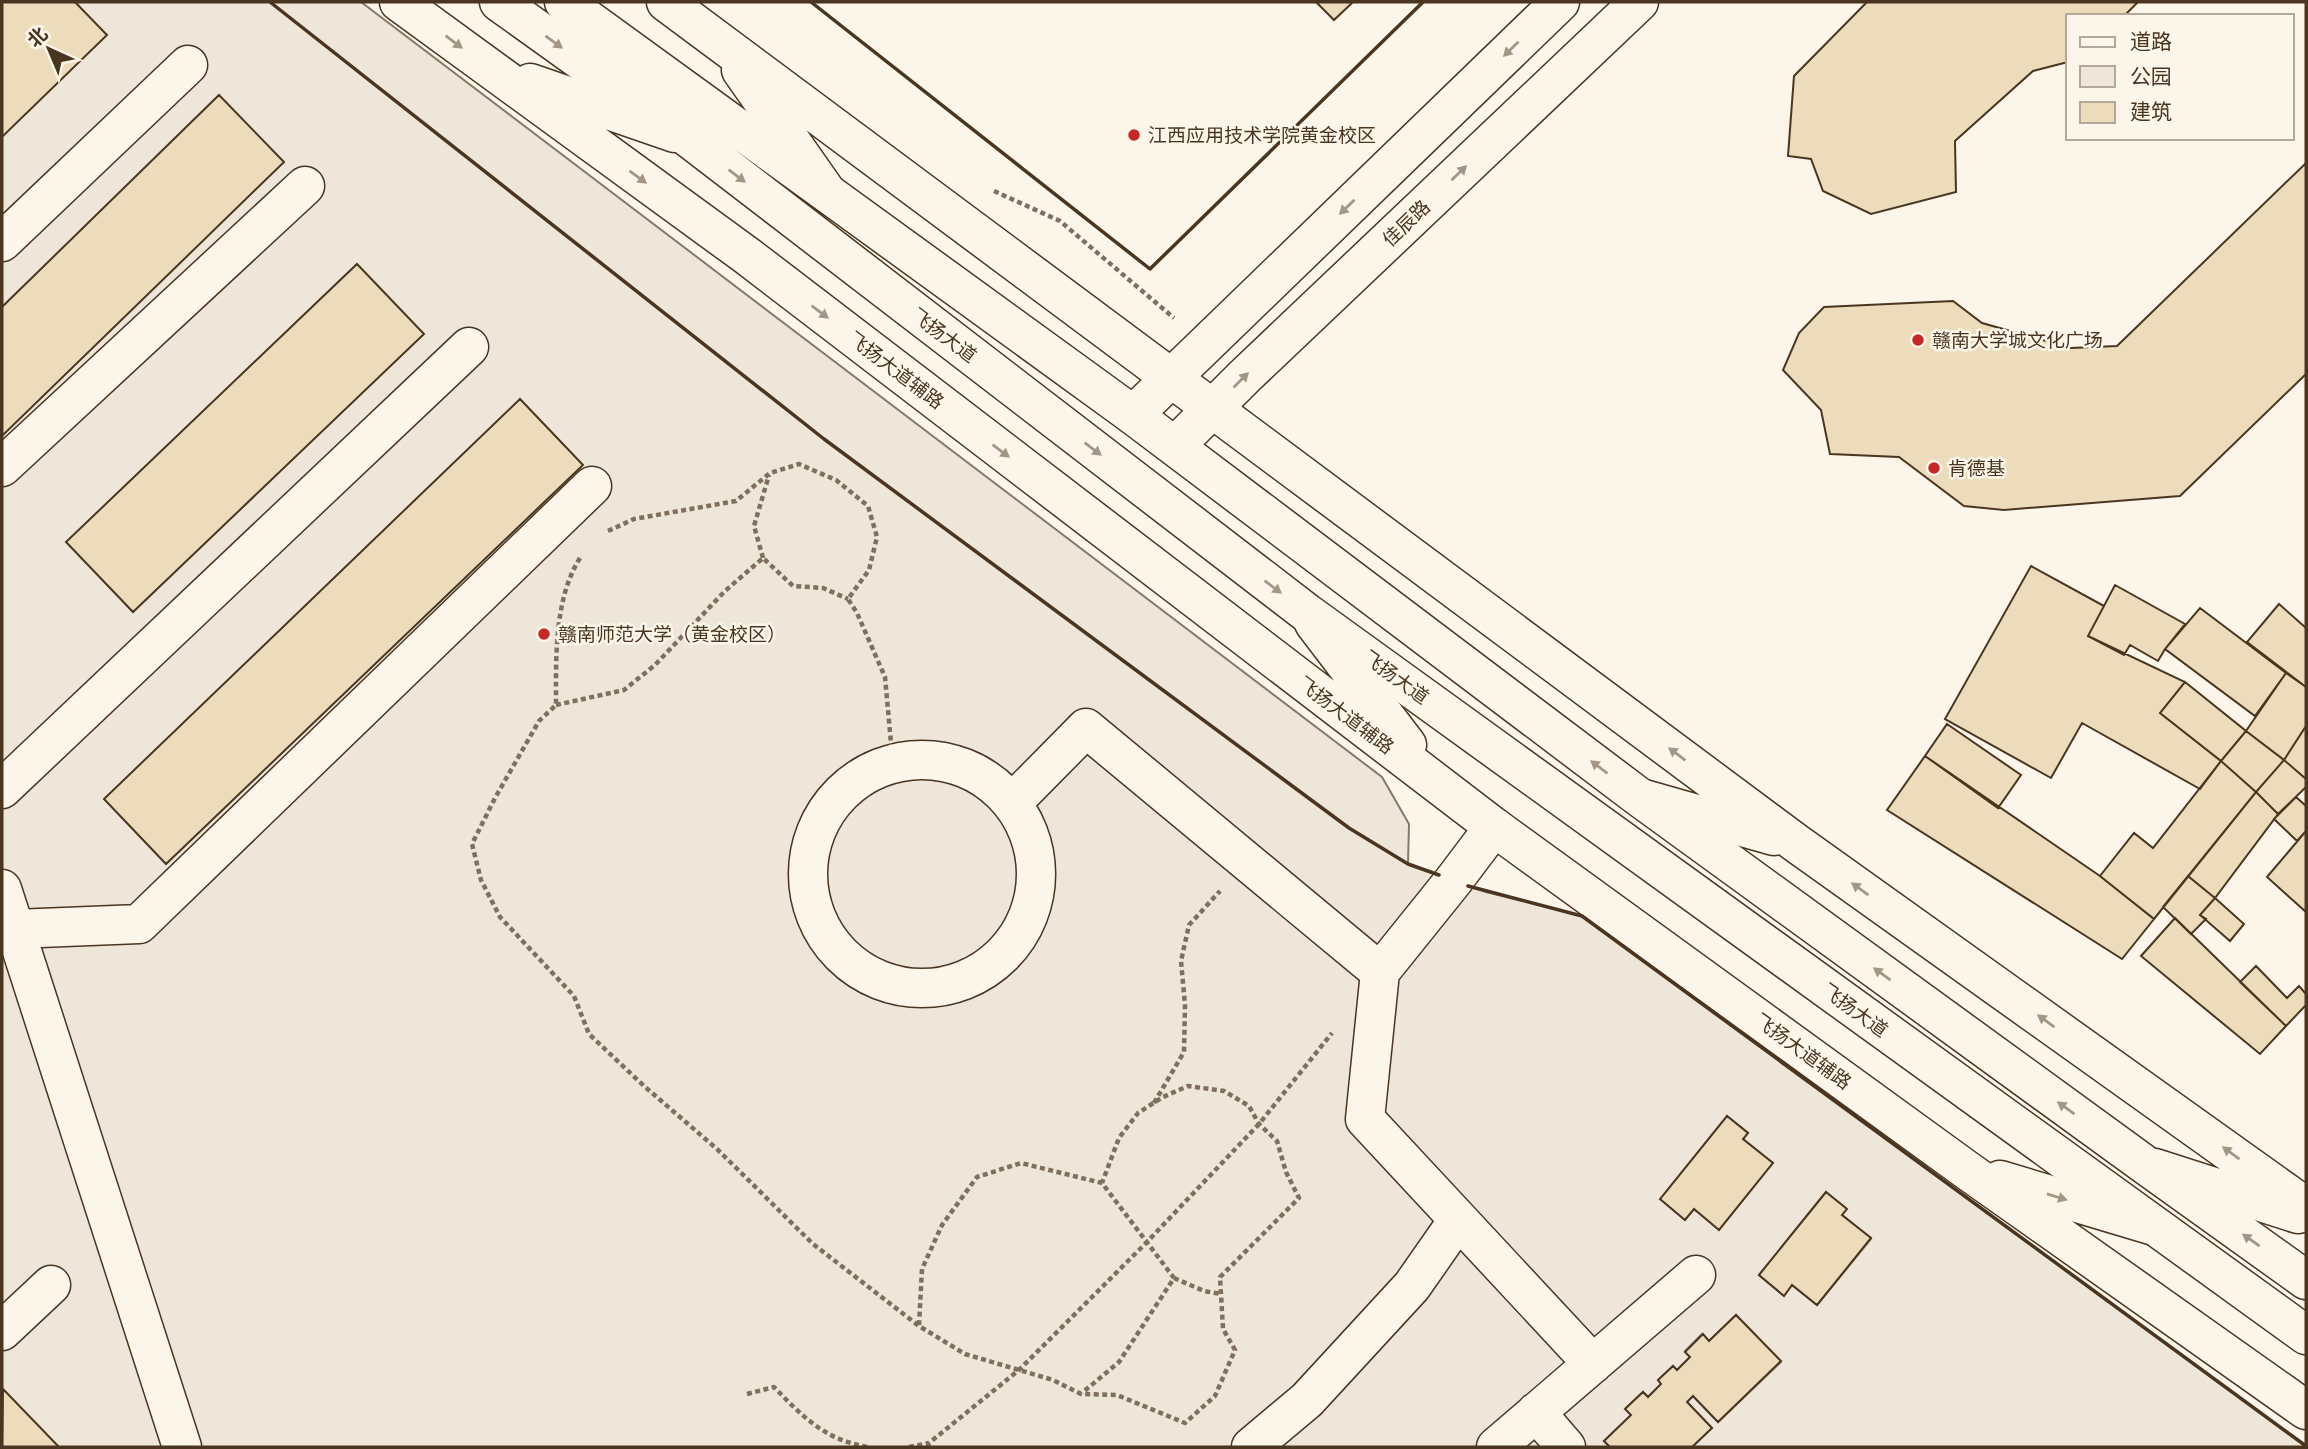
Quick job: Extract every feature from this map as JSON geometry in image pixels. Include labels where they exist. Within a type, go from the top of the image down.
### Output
[{"type":"street","name":"飞扬大道辅路","points":[[399,2],[746,255],[1493,827],[1968,1171],[2306,1410]]},
{"type":"street","name":"飞扬大道","points":[[499,2],[686,136],[1307,613],[2306,1335]]},
{"type":"street","points":[[564,2],[1175,446],[1639,797],[2306,1280]]},
{"type":"street","points":[[666,2],[722,41],[1796,843],[2306,1207]]},
{"type":"street","points":[[1133,415],[1560,2]]},
{"type":"street","name":"佳辰路","points":[[1175,446],[1639,2]]},
{"type":"street","points":[[722,41],[826,191]]},
{"type":"street","points":[[2,242],[188,65]]},
{"type":"street","points":[[491,70],[686,136]]},
{"type":"street","points":[[2,467],[305,186]]},
{"type":"street","points":[[2,789],[469,346]]},
{"type":"street","points":[[15,929],[139,924],[592,486]]},
{"type":"street","points":[[1307,613],[1437,785]]},
{"type":"street","points":[[1012,803],[1086,728],[1380,972]]},
{"type":"street","points":[[906,761],[945,762],[983,776],[1012,803],[1029,834],[1037,870],[1032,905],[1017,938],[993,964],[961,982],[926,989],[890,984],[858,969],[832,945],[813,910],[807,871],[816,832],[837,798],[868,774],[893,765],[906,761]]},
{"type":"street","points":[[1639,797],[1796,843]]},
{"type":"street","points":[[1493,827],[1380,972],[1364,1119],[1593,1364]]},
{"type":"street","points":[[2,889],[182,1447]]},
{"type":"street","points":[[2144,1164],[2306,1217]]},
{"type":"street","points":[[1968,1171],[2154,1226]]},
{"type":"street","points":[[1251,1447],[1307,1400],[1412,1286],[1458,1220]]},
{"type":"street","points":[[1496,1447],[1696,1275]]},
{"type":"street","points":[[2,1331],[51,1285]]},
{"type":"street","points":[[1536,1412],[1566,1447]]},
{"type":"path","points":[[603,534],[634,519],[736,501],[769,473],[799,464],[836,480],[868,506],[877,537],[869,570],[848,599]]},
{"type":"path","points":[[769,473],[754,526],[763,558],[793,586],[823,588],[848,599],[857,613],[885,677],[893,765]]},
{"type":"path","points":[[556,705],[556,639],[572,571],[586,550]]},
{"type":"path","points":[[763,558],[725,591],[655,665],[624,690],[556,705],[539,721],[472,844],[481,880],[500,917],[574,996],[589,1034],[717,1149],[813,1244],[919,1326],[965,1354],[1053,1380],[1081,1394],[1117,1395],[1185,1423],[1214,1396],[1235,1350],[1223,1329],[1220,1277],[1299,1198],[1286,1172],[1277,1140],[1259,1124],[1249,1106],[1224,1091],[1188,1086],[1138,1113],[1119,1138],[1102,1183]]},
{"type":"path","points":[[1154,1104],[1184,1052],[1185,1005],[1181,961],[1189,925],[1244,859]]},
{"type":"path","points":[[909,1447],[928,1445],[1019,1370],[1146,1243],[1259,1124],[1337,1026]]},
{"type":"path","points":[[919,1326],[922,1269],[942,1225],[977,1177],[1021,1163],[1102,1183],[1174,1278],[1221,1294]]},
{"type":"path","points":[[1081,1394],[1119,1362],[1174,1278]]},
{"type":"path","points":[[747,1394],[774,1387],[808,1422],[851,1444],[869,1447]]},
{"type":"green space","name":"赣南师范大学（黄金校区）","points":[[2,2],[361,2],[1382,777],[1409,824],[1408,864],[1486,892],[1582,916],[2306,1447],[1692,1447],[1712,1428],[1687,1402],[1693,1396],[1718,1422],[1781,1362],[1736,1315],[1709,1341],[1702,1334],[1685,1351],[1690,1357],[1677,1370],[1673,1366],[1658,1380],[1661,1384],[1648,1397],[1643,1392],[1626,1408],[1631,1415],[1604,1441],[1610,1447],[2,1447]],"holes":[[[1727,1116],[1748,1133],[1743,1139],[1772,1163],[1719,1229],[1694,1209],[1685,1219]],[[1826,1192],[1846,1209],[1842,1215],[1871,1239],[1817,1305],[1792,1285],[1783,1295],[1759,1275]]]},
{"type":"building","points":[[2,2],[75,2],[107,35],[2,137]]},
{"type":"building","points":[[1316,2],[1353,2],[1334,20]]},
{"type":"building","points":[[1867,2],[2138,2],[2126,14],[2066,14],[2066,63],[2033,71],[1955,141],[1956,192],[1871,214],[1823,191],[1811,159],[1788,156],[1794,76]]},
{"type":"building","points":[[219,95],[284,162],[2,436],[2,307]]},
{"type":"building","name":"赣南大学城文化广场","points":[[2306,163],[2306,374],[2180,496],[2004,510],[1964,506],[1899,457],[1830,454],[1821,410],[1783,370],[1799,333],[1824,307],[1953,301],[1982,323],[2071,348],[2117,346]]},
{"type":"building","points":[[357,264],[424,334],[133,612],[66,542]]},
{"type":"building","points":[[520,399],[583,465],[166,864],[104,799]]},
{"type":"building","points":[[2031,566],[2104,606],[2088,636],[2185,682],[2160,713],[2221,761],[2200,789],[2082,723],[2051,778],[1945,719]]},
{"type":"building","points":[[2115,585],[2185,624],[2158,661],[2130,645],[2124,655],[2088,636]]},
{"type":"building","points":[[2279,604],[2306,628],[2306,687],[2247,642]]},
{"type":"building","points":[[2200,608],[2286,673],[2255,716],[2165,649]]},
{"type":"building","points":[[2286,673],[2306,687],[2306,726],[2284,760],[2246,731]]},
{"type":"building","points":[[2185,682],[2246,731],[2221,761],[2160,713]]},
{"type":"building","points":[[1947,724],[2021,775],[1998,808],[1925,756]]},
{"type":"building","points":[[2306,726],[2306,779],[2284,760]]},
{"type":"building","points":[[2246,731],[2284,760],[2256,792],[2221,761]]},
{"type":"building","points":[[1925,756],[2100,876],[2154,919],[2122,959],[1887,810]]},
{"type":"building","points":[[2284,760],[2306,779],[2306,787],[2278,814],[2256,792]]},
{"type":"building","points":[[2221,761],[2256,792],[2154,919],[2100,876],[2134,833],[2153,848]]},
{"type":"building","points":[[2256,792],[2278,814],[2215,898],[2188,876]]},
{"type":"building","points":[[2296,797],[2306,806],[2306,831],[2297,841],[2274,819]]},
{"type":"building","points":[[2306,831],[2306,912],[2267,877]]},
{"type":"building","points":[[2188,876],[2215,898],[2200,915],[2206,919],[2191,934],[2163,907]]},
{"type":"building","points":[[2215,898],[2244,924],[2230,941],[2200,915]]},
{"type":"building","points":[[2175,918],[2286,1026],[2260,1054],[2141,956]]},
{"type":"building","points":[[2256,966],[2287,998],[2299,986],[2306,994],[2306,1005],[2286,1026],[2240,982]]},
{"type":"building","points":[[1727,1116],[1748,1133],[1743,1139],[1773,1163],[1719,1230],[1694,1209],[1685,1220],[1660,1199]]},
{"type":"building","points":[[1826,1192],[1847,1209],[1842,1215],[1871,1238],[1817,1305],[1792,1285],[1784,1296],[1759,1275]]},
{"type":"building","points":[[1736,1315],[1781,1361],[1718,1422],[1693,1396],[1687,1402],[1712,1428],[1692,1447],[1610,1447],[1604,1441],[1631,1415],[1625,1409],[1643,1392],[1648,1397],[1661,1384],[1658,1380],[1673,1366],[1677,1370],[1690,1357],[1685,1352],[1703,1334],[1709,1341]]},
{"type":"building","points":[[3,1389],[59,1447],[2,1447]]},
{"type":"wall","points":[[270,2],[824,439],[1349,828],[1408,864],[1439,875]]},
{"type":"wall","points":[[811,2],[1150,269],[1423,2]]},
{"type":"wall","points":[[1468,886],[1582,916],[2306,1446]]},
{"type":"place","name":"江西应用技术学院黄金校区","points":[[1134,135]]},
{"type":"place","name":"赣南大学城文化广场","points":[[1918,340]]},
{"type":"place","name":"肯德基","points":[[1934,468]]},
{"type":"place","name":"赣南师范大学（黄金校区）","points":[[544,634]]}]
